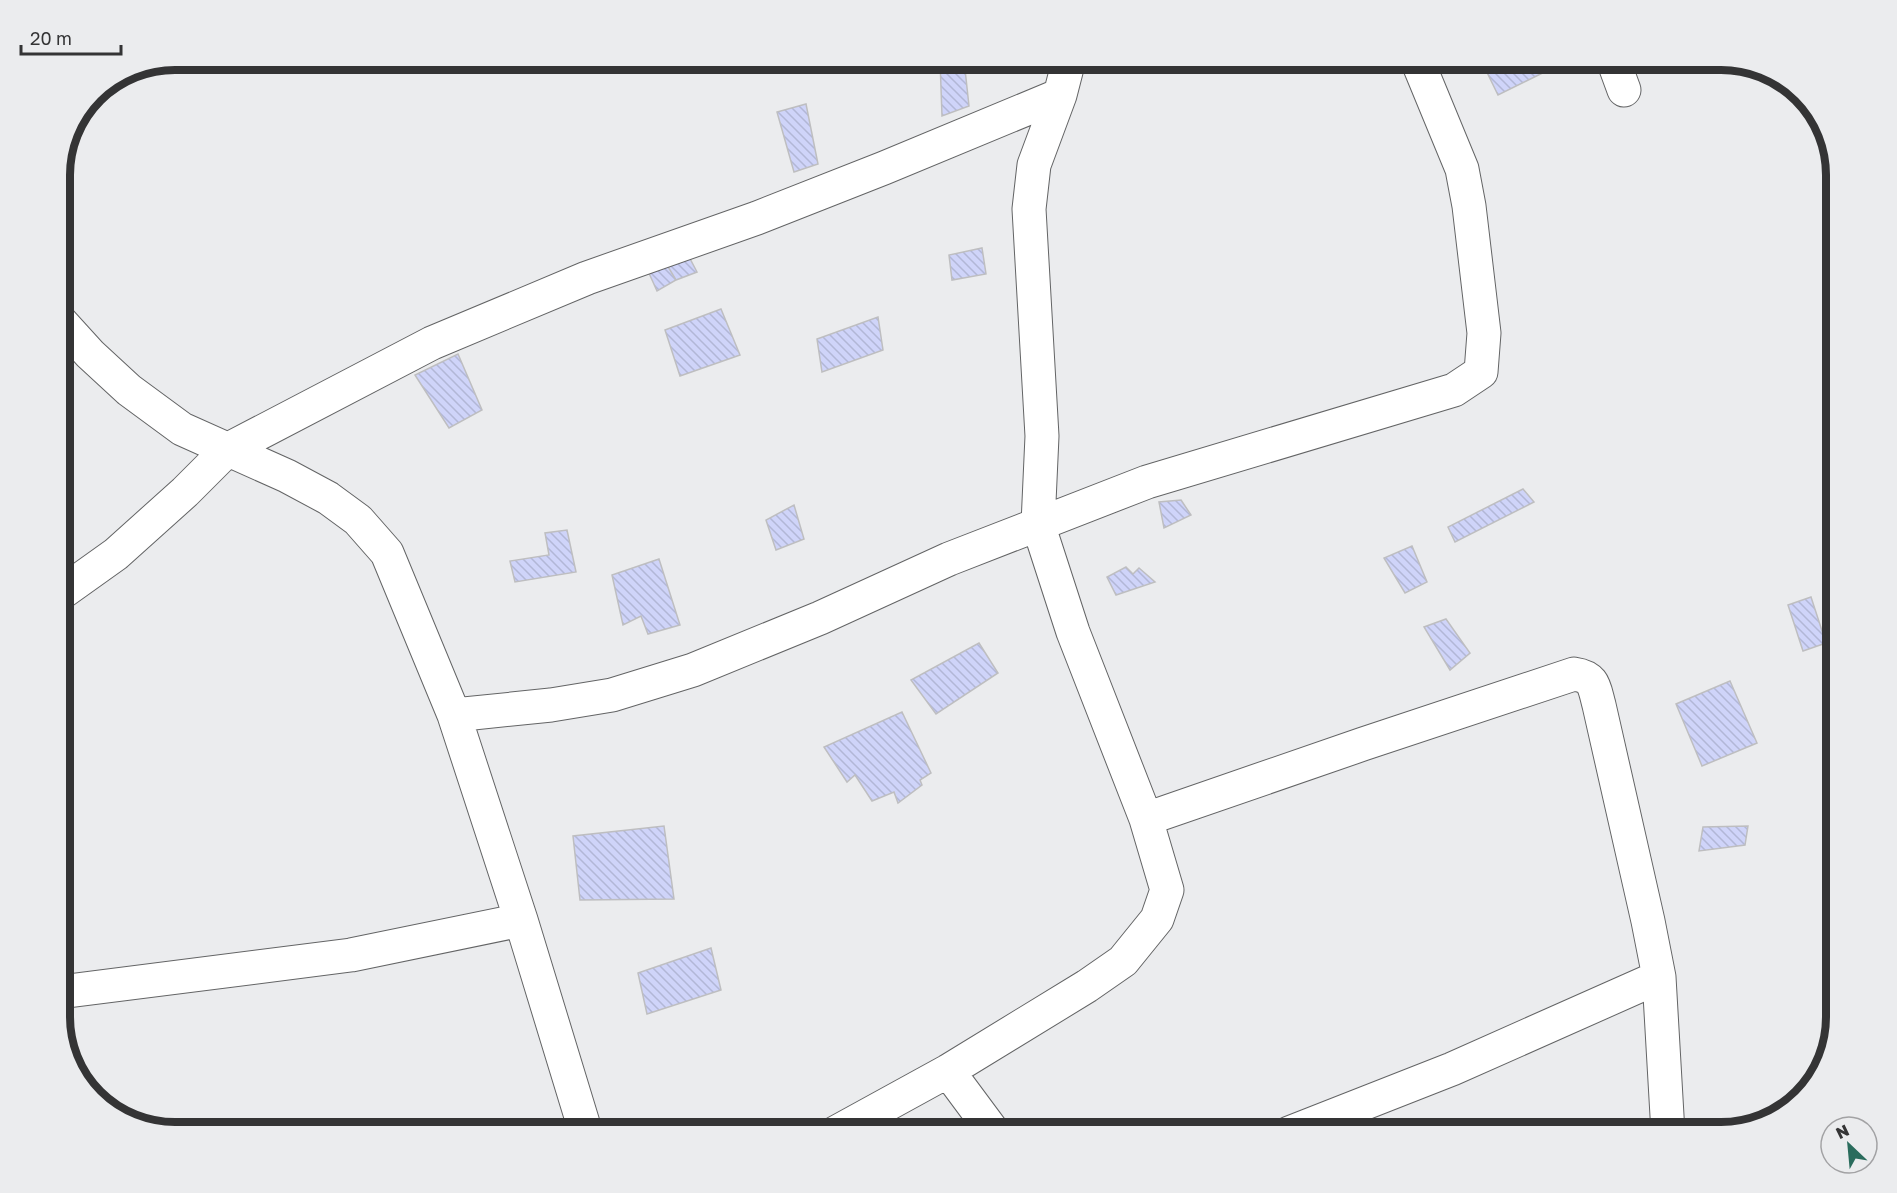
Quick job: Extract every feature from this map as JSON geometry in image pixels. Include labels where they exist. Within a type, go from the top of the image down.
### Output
[{"type":"street","points":[[855,1122],[948,1071],[1087,986],[1123,961],[1157,919],[1167,891],[1146,819],[1073,632],[1038,524],[1042,436],[1029,209],[1034,165],[1066,70]]},
{"type":"street","points":[[454,715],[552,705],[612,695],[693,670],[820,618],[949,559],[1147,482],[1454,390],[1481,372],[1484,333],[1469,206],[1462,169],[1421,70]]},
{"type":"street","points":[[1617,70],[1624,90]]},
{"type":"street","points":[[71,586],[116,554],[185,492],[227,450],[432,343],[587,278],[757,218],[1060,94]]},
{"type":"street","points":[[71,333],[129,390],[182,429],[286,476],[328,498],[358,520],[387,553],[454,715],[521,920],[583,1122]]},
{"type":"street","points":[[1146,819],[1574,674],[1584,675],[1593,682],[1599,705],[1659,977],[1667,1122]]},
{"type":"street","points":[[71,991],[351,955],[521,920]]},
{"type":"street","points":[[1317,1122],[1452,1069],[1659,977]]},
{"type":"street","points":[[948,1071],[986,1122]]},
{"type":"building","points":[[965,70],[969,106],[942,116],[940,71]]},
{"type":"building","points":[[1486,70],[1548,70],[1498,95]]},
{"type":"building","points":[[806,104],[818,164],[794,172],[777,112]]},
{"type":"building","points":[[982,248],[986,274],[952,280],[949,255]]},
{"type":"building","points":[[686,251],[697,272],[676,280],[667,265]]},
{"type":"building","points":[[667,265],[676,280],[657,291],[648,271]]},
{"type":"building","points":[[721,309],[740,355],[680,376],[665,330]]},
{"type":"building","points":[[878,317],[883,350],[822,372],[817,339]]},
{"type":"building","points":[[458,354],[482,410],[449,428],[415,375]]},
{"type":"building","points":[[1523,489],[1534,502],[1455,542],[1448,527]]},
{"type":"building","points":[[1181,500],[1191,515],[1164,528],[1159,502]]},
{"type":"building","points":[[794,505],[804,539],[776,550],[766,520]]},
{"type":"building","points":[[567,530],[576,572],[515,582],[510,561],[549,555],[545,533]]},
{"type":"building","points":[[1412,546],[1427,582],[1405,593],[1384,558]]},
{"type":"building","points":[[659,559],[680,625],[648,634],[641,616],[623,625],[612,575]]},
{"type":"building","points":[[1126,567],[1133,574],[1139,568],[1155,582],[1116,595],[1107,577]]},
{"type":"building","points":[[1811,597],[1826,643],[1803,651],[1788,605]]},
{"type":"building","points":[[1446,619],[1470,653],[1450,670],[1424,627]]},
{"type":"building","points":[[979,643],[998,673],[936,714],[911,680]]},
{"type":"building","points":[[1730,681],[1757,743],[1702,766],[1676,704]]},
{"type":"building","points":[[902,712],[931,773],[920,780],[922,785],[898,803],[894,792],[872,801],[855,775],[847,782],[824,747]]},
{"type":"building","points":[[664,826],[674,899],[580,900],[573,836]]},
{"type":"building","points":[[1748,826],[1745,845],[1699,851],[1703,827]]},
{"type":"building","points":[[711,948],[721,990],[647,1014],[638,973]]}]
